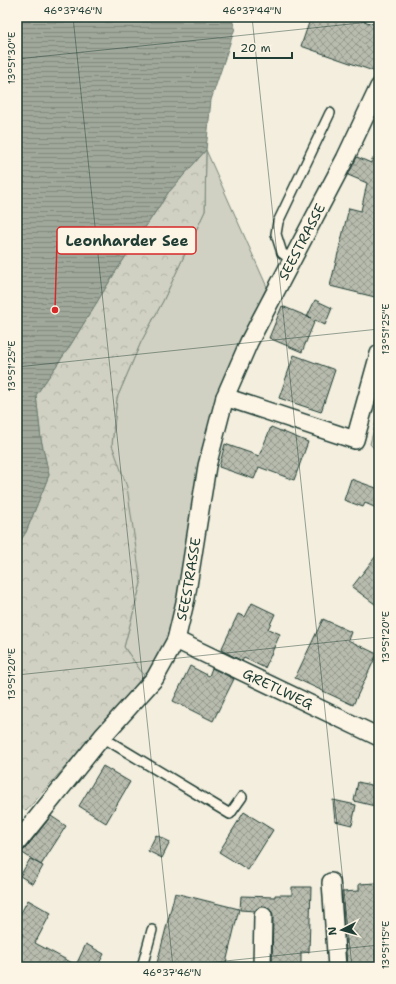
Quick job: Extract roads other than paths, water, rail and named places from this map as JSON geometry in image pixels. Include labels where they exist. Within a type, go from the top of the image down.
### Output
[{"type":"street","name":"SEESTRASSE","points":[[17,843],[102,737],[155,678],[176,640],[186,598],[207,466],[225,397],[249,342],[346,159],[379,87]]},
{"type":"street","points":[[225,397],[355,440],[379,354]]},
{"type":"street","name":"GRETLWEG","points":[[176,640],[379,737]]},
{"type":"street","points":[[331,882],[337,967]]},
{"type":"street","points":[[262,967],[263,916]]},
{"type":"lane","points":[[292,260],[282,254],[276,234],[278,222],[330,113]]},
{"type":"lane","points":[[102,737],[230,814],[242,797]]},
{"type":"lane","points":[[142,967],[152,930]]},
{"type":"place","name":"Leonharder See","points":[[55,310]]}]
